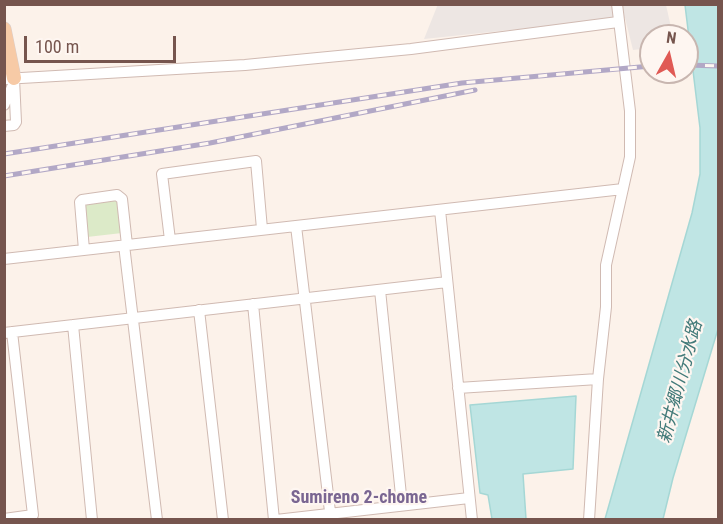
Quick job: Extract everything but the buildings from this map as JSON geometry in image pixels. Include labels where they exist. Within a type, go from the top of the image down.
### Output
[{"type":"main road","points":[[4,29],[10,78]]},
{"type":"street","points":[[589,519],[598,379],[606,307],[606,265],[630,158],[630,111],[616,4]]},
{"type":"street","points":[[10,78],[245,65],[411,49],[618,22]]},
{"type":"street","points":[[4,105],[10,95],[10,78]]},
{"type":"street","points":[[4,126],[16,123],[10,78]]},
{"type":"street","points":[[170,240],[162,174],[256,161],[262,229]]},
{"type":"street","points":[[4,259],[623,189]]},
{"type":"street","points":[[84,250],[80,202],[117,195],[122,199],[132,318],[157,519]]},
{"type":"street","points":[[440,210],[472,519]]},
{"type":"street","points":[[296,226],[330,516]]},
{"type":"street","points":[[4,519],[33,515],[8,332],[447,282]]},
{"type":"street","points":[[380,290],[402,505]]},
{"type":"street","points":[[253,304],[275,519],[330,516],[469,498]]},
{"type":"street","points":[[199,310],[223,519]]},
{"type":"street","points":[[73,325],[92,519]]},
{"type":"street","points":[[458,388],[598,379]]},
{"type":"shaded area","points":[[438,4],[666,5],[670,24],[639,24],[639,49],[633,50],[625,18],[424,39]]},
{"type":"green space","points":[[116,198],[119,201],[122,233],[87,237],[84,205]]},
{"type":"water","name":"新井郷川分水路","points":[[685,5],[718,5],[718,329],[663,519],[605,519],[692,213],[700,174],[700,128],[695,84],[699,84],[699,24],[687,24]]},
{"type":"water","points":[[576,396],[573,469],[523,474],[526,519],[492,519],[488,495],[480,493],[470,405]]},
{"type":"railway","points":[[699,65],[718,66]]},
{"type":"railway","points":[[4,154],[462,83],[639,67]]},
{"type":"railway","points":[[4,176],[210,143],[475,90]]},
{"type":"district","name":"Sumireno 2-chome","points":[[359,498]]}]
